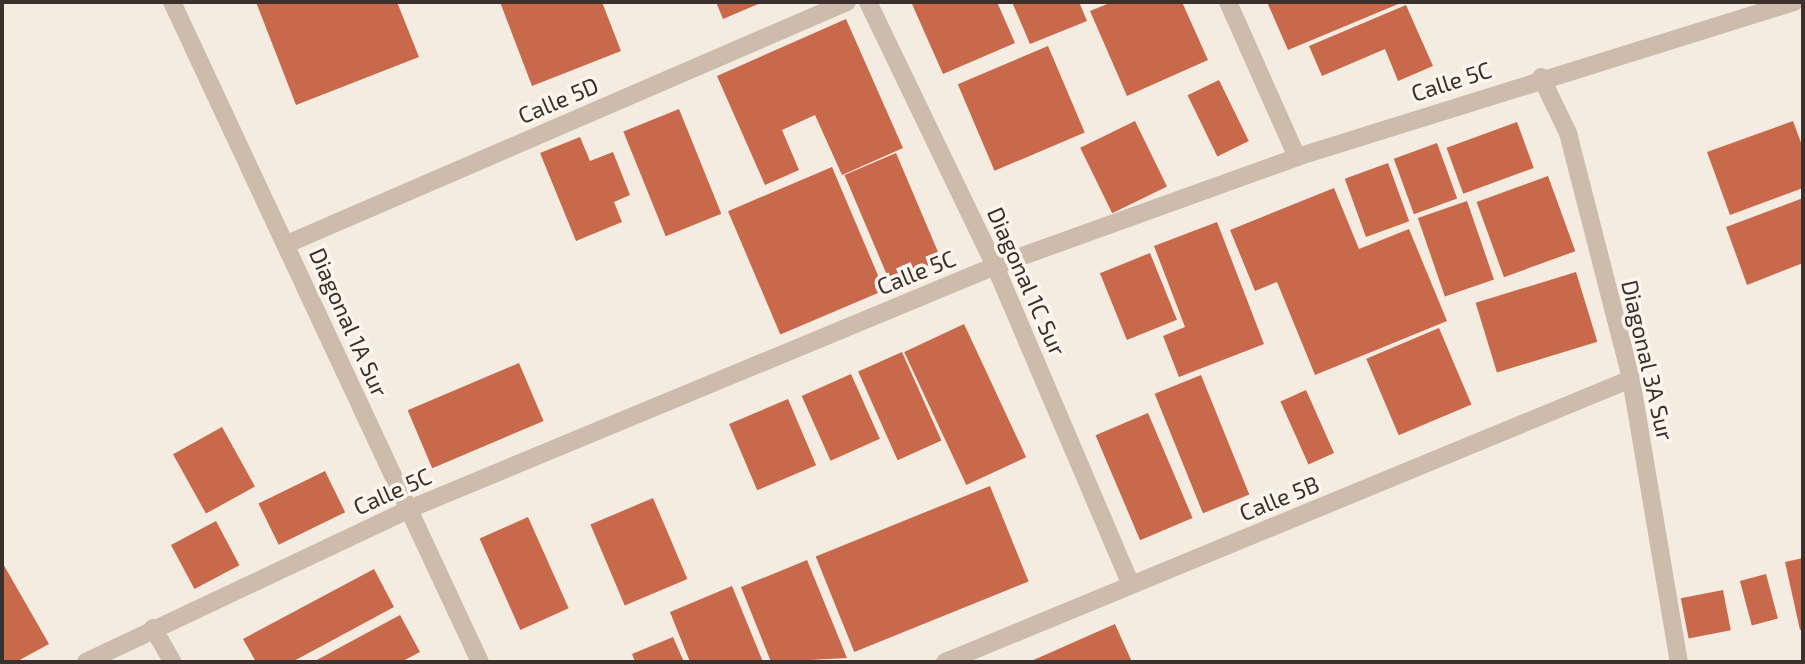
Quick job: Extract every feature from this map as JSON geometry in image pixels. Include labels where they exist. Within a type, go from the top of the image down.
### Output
[{"type":"street","name":"Diagonal 1A Sur","points":[[172,2],[480,662]]},
{"type":"street","name":"Calle 5D","points":[[287,244],[848,2]]},
{"type":"street","name":"Diagonal 1C Sur","points":[[868,2],[995,266],[1131,585]]},
{"type":"street","points":[[1228,2],[1297,158]]},
{"type":"street","name":"Calle 5C","points":[[86,662],[407,510],[995,266],[1297,158],[1541,77],[1794,2]]},
{"type":"street","name":"Diagonal 3A Sur","points":[[1541,77],[1568,133],[1631,379],[1679,662]]},
{"type":"street","name":"Calle 5B","points":[[946,662],[1631,379]]},
{"type":"street","points":[[153,628],[173,662]]},
{"type":"building","points":[[256,2],[397,2],[419,57],[296,105]]},
{"type":"building","points":[[500,2],[602,2],[621,51],[532,86]]},
{"type":"building","points":[[716,2],[763,2],[723,19]]},
{"type":"building","points":[[997,2],[1015,43],[943,74],[912,4]]},
{"type":"building","points":[[1012,2],[1079,2],[1087,21],[1030,44]]},
{"type":"building","points":[[1112,2],[1182,2],[1208,60],[1127,96],[1090,11]]},
{"type":"building","points":[[1267,2],[1403,2],[1288,50]]},
{"type":"building","points":[[1406,5],[1433,66],[1398,81],[1385,49],[1322,76],[1309,46]]},
{"type":"building","points":[[846,19],[903,148],[842,175],[815,115],[782,130],[799,170],[765,185],[717,76]]},
{"type":"building","points":[[1048,46],[1085,133],[995,171],[958,84]]},
{"type":"building","points":[[1219,80],[1249,141],[1217,156],[1188,95]]},
{"type":"building","points":[[679,109],[721,214],[666,236],[623,131]]},
{"type":"building","points":[[1135,121],[1167,187],[1112,213],[1080,148]]},
{"type":"building","points":[[1793,121],[1803,148],[1803,188],[1730,215],[1707,152]]},
{"type":"building","points":[[1517,122],[1534,168],[1463,194],[1447,148]]},
{"type":"building","points":[[580,137],[590,161],[613,152],[630,195],[614,202],[622,222],[576,241],[540,153]]},
{"type":"building","points":[[1437,143],[1457,198],[1414,214],[1394,159]]},
{"type":"building","points":[[896,153],[941,260],[890,282],[844,175]]},
{"type":"building","points":[[1388,163],[1409,221],[1366,237],[1345,179]]},
{"type":"building","points":[[832,167],[884,290],[780,335],[728,211]]},
{"type":"building","points":[[1548,176],[1575,251],[1504,277],[1477,202]]},
{"type":"building","points":[[1334,188],[1359,249],[1409,229],[1447,321],[1315,375],[1277,282],[1255,291],[1230,230]]},
{"type":"building","points":[[1803,198],[1803,263],[1747,285],[1726,227]]},
{"type":"building","points":[[1467,201],[1494,279],[1445,296],[1418,218]]},
{"type":"building","points":[[1217,222],[1264,344],[1179,377],[1163,336],[1185,327],[1154,246]]},
{"type":"building","points":[[1150,253],[1177,320],[1127,340],[1100,273]]},
{"type":"building","points":[[1576,272],[1597,342],[1497,373],[1476,303]]},
{"type":"building","points":[[964,324],[1026,457],[966,485],[904,352]]},
{"type":"building","points":[[1439,328],[1471,404],[1399,435],[1366,359]]},
{"type":"building","points":[[902,352],[941,441],[898,460],[858,372]]},
{"type":"building","points":[[519,363],[544,421],[432,468],[408,410]]},
{"type":"building","points":[[851,374],[880,439],[831,461],[802,396]]},
{"type":"building","points":[[1201,375],[1249,495],[1203,513],[1155,394]]},
{"type":"building","points":[[1306,390],[1334,453],[1308,464],[1280,401]]},
{"type":"building","points":[[788,399],[816,465],[757,490],[729,424]]},
{"type":"building","points":[[1148,413],[1193,518],[1140,540],[1096,435]]},
{"type":"building","points":[[222,427],[255,486],[206,514],[173,454]]},
{"type":"building","points":[[325,471],[345,512],[279,545],[258,503]]},
{"type":"building","points":[[990,486],[1029,581],[854,652],[816,556]]},
{"type":"building","points":[[653,498],[687,579],[625,606],[590,525]]},
{"type":"building","points":[[528,517],[569,608],[520,630],[480,539]]},
{"type":"building","points":[[216,521],[239,565],[194,589],[171,545]]},
{"type":"building","points":[[1803,558],[1803,629],[1800,630],[1785,562]]},
{"type":"building","points":[[807,560],[847,658],[771,662],[741,587]]},
{"type":"building","points":[[2,562],[49,644],[16,662],[2,662]]},
{"type":"building","points":[[374,569],[394,607],[292,662],[256,662],[243,639]]},
{"type":"building","points":[[1766,574],[1778,618],[1752,625],[1740,581]]},
{"type":"building","points":[[732,586],[763,662],[690,662],[670,612]]},
{"type":"building","points":[[1723,590],[1731,630],[1689,638],[1681,598]]},
{"type":"building","points":[[400,615],[420,652],[401,662],[313,662]]},
{"type":"building","points":[[1115,624],[1132,662],[1029,662]]},
{"type":"building","points":[[673,637],[684,662],[635,662],[632,654]]}]
